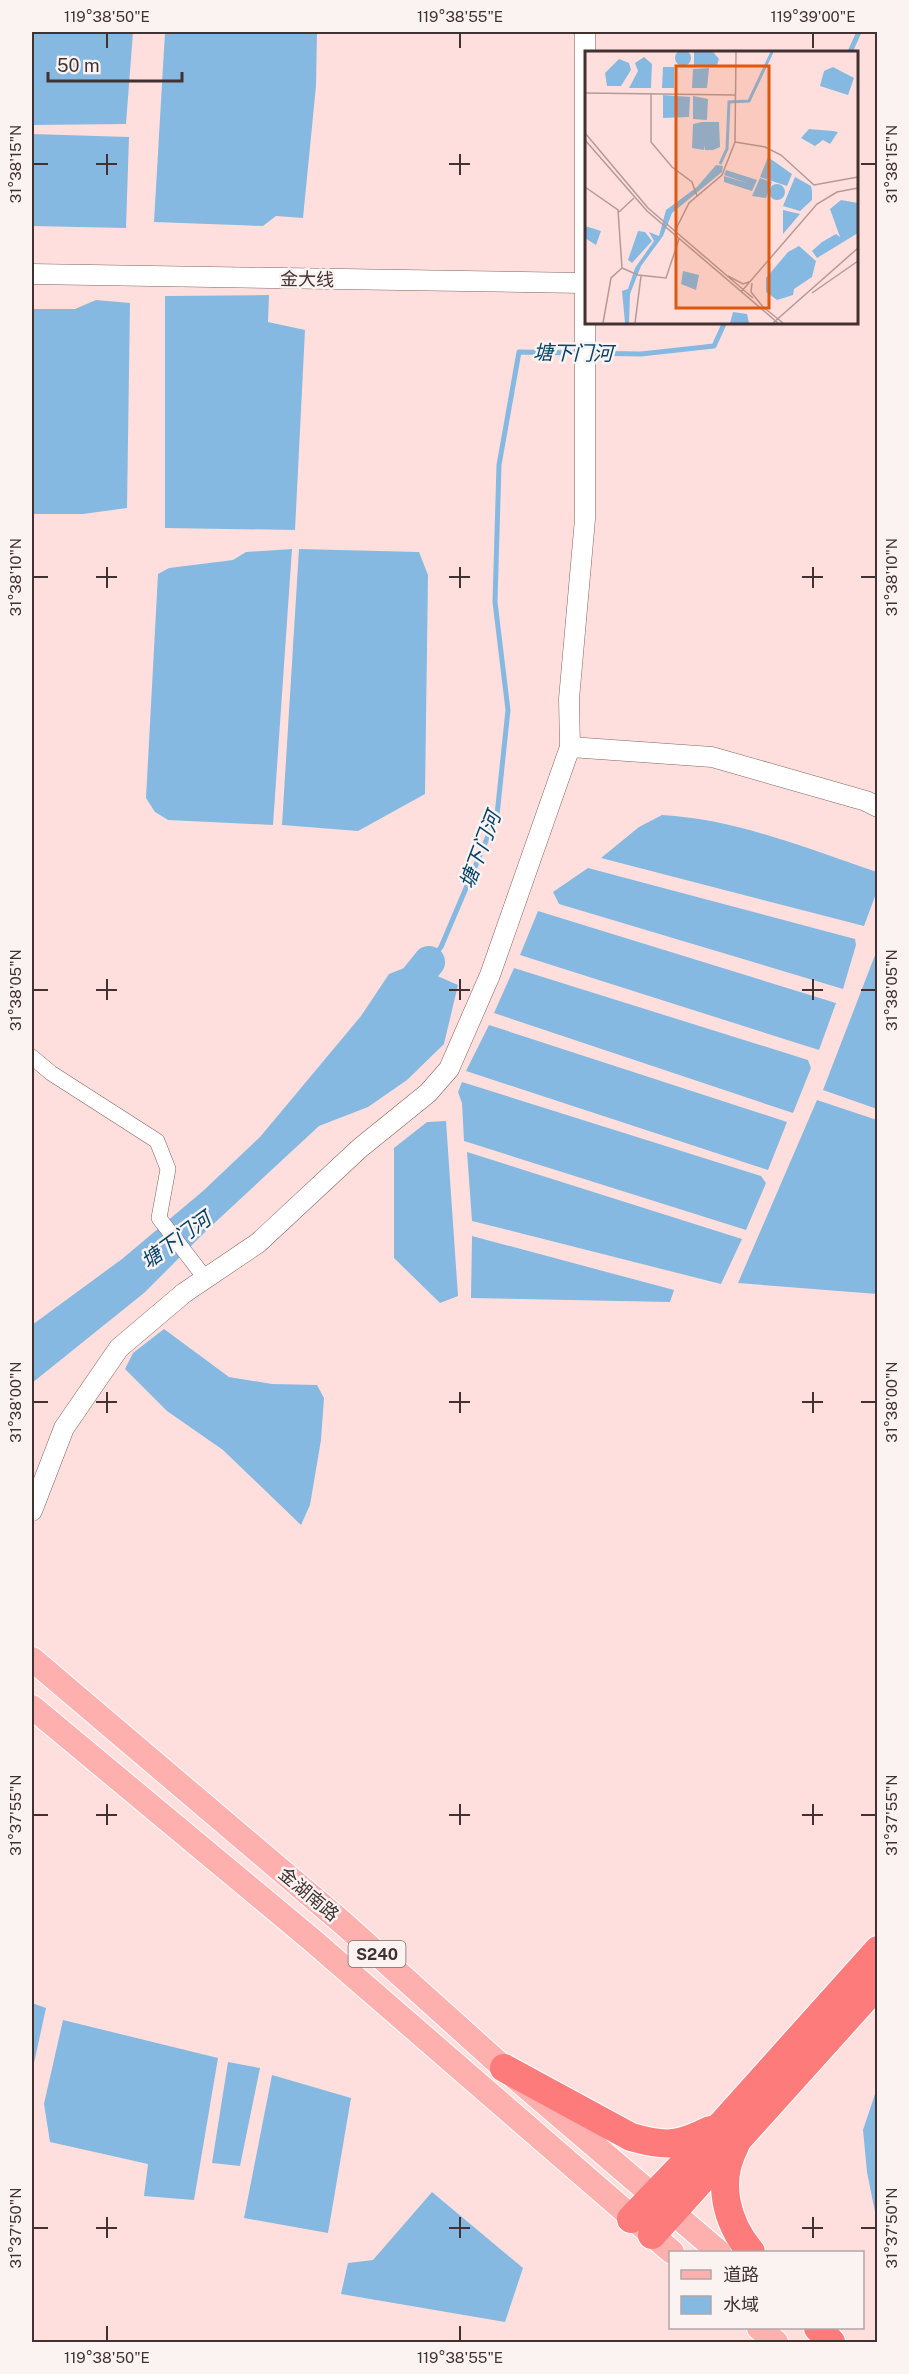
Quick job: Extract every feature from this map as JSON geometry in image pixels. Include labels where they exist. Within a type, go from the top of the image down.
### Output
[{"type":"highway","points":[[750,2251],[731,2218],[723,2189],[733,2127],[878,1950]]},
{"type":"highway","points":[[652,2236],[662,2204],[733,2127],[878,1984]]},
{"type":"highway","points":[[504,2068],[608,2125],[654,2143],[685,2142],[733,2127]]},
{"type":"highway","points":[[819,2329],[831,2343]]},
{"type":"main road","name":"金湖南路","points":[[32,1659],[344,1924],[504,2068],[717,2251]]},
{"type":"main road","name":"金湖南路","points":[[32,1707],[312,1940],[652,2236]]},
{"type":"main road","points":[[760,2329],[776,2343]]},
{"type":"main road","points":[[808,2329],[825,2343]]},
{"type":"street","points":[[32,1511],[64,1428],[119,1348],[205,1277],[258,1243],[360,1148],[428,1093],[450,1068],[490,975],[570,747],[569,699],[585,519],[583,283],[585,32]]},
{"type":"street","name":"金大线","points":[[32,274],[583,283]]},
{"type":"street","points":[[570,747],[712,757],[866,801],[878,807]]},
{"type":"street","points":[[32,1058],[51,1073],[157,1141],[168,1169],[159,1218],[205,1277]]},
{"type":"water","points":[[32,32],[133,32],[126,124],[32,125]]},
{"type":"water","points":[[165,32],[317,32],[316,86],[303,218],[276,216],[263,226],[154,222]]},
{"type":"water","points":[[32,134],[129,137],[126,228],[32,226]]},
{"type":"water","points":[[269,295],[268,322],[305,330],[295,530],[165,528],[165,296]]},
{"type":"water","points":[[96,300],[130,303],[127,508],[83,514],[32,514],[32,309],[75,309]]},
{"type":"water","points":[[292,549],[273,825],[168,820],[155,812],[146,798],[158,574],[169,568],[233,560],[246,552]]},
{"type":"water","points":[[299,549],[419,552],[428,575],[425,794],[358,831],[282,825]]},
{"type":"water","points":[[662,815],[717,822],[771,836],[877,872],[877,891],[864,926],[601,858],[639,827]]},
{"type":"water","points":[[588,868],[855,939],[856,945],[843,989],[559,904],[553,892]]},
{"type":"water","points":[[538,911],[836,1003],[819,1050],[520,955]]},
{"type":"water","points":[[877,950],[877,1109],[823,1090]]},
{"type":"water","points":[[412,965],[458,985],[444,1044],[407,1080],[368,1107],[319,1126],[207,1230],[144,1293],[32,1383],[32,1325],[122,1259],[203,1191],[260,1137],[361,1016],[389,974]]},
{"type":"water","points":[[514,968],[808,1060],[811,1068],[793,1113],[494,1013]]},
{"type":"water","points":[[489,1025],[787,1122],[768,1170],[466,1071]]},
{"type":"water","points":[[462,1082],[761,1176],[766,1183],[746,1230],[464,1141],[462,1103],[458,1092]]},
{"type":"water","points":[[817,1100],[877,1120],[877,1294],[738,1283]]},
{"type":"water","points":[[446,1121],[458,1296],[440,1303],[394,1258],[394,1148],[427,1122]]},
{"type":"water","points":[[467,1152],[742,1239],[721,1284],[472,1221]]},
{"type":"water","points":[[472,1236],[674,1290],[670,1302],[471,1298]]},
{"type":"water","points":[[164,1329],[229,1377],[272,1384],[317,1385],[324,1398],[321,1440],[310,1505],[301,1525],[223,1450],[167,1411],[125,1369],[133,1353]]},
{"type":"water","points":[[32,2003],[46,2008],[32,2072]]},
{"type":"water","points":[[63,2020],[218,2058],[194,2200],[144,2196],[148,2164],[50,2142],[44,2104]]},
{"type":"water","points":[[228,2062],[260,2068],[240,2166],[212,2163]]},
{"type":"water","points":[[272,2075],[351,2098],[328,2233],[244,2218]]},
{"type":"water","points":[[877,2088],[877,2222],[867,2172],[863,2130]]},
{"type":"water","points":[[432,2192],[523,2268],[505,2322],[341,2294],[348,2263],[373,2260]]},
{"type":"waterway","name":"塘下门河","points":[[850,51],[859,32]]},
{"type":"waterway","name":"塘下门河","points":[[429,962],[441,947],[497,815],[508,710],[495,602],[499,465],[519,352],[641,354],[714,346],[724,324]]},
{"type":"waterway","name":"塘下门河","points":[[396,1003],[429,962]]}]
